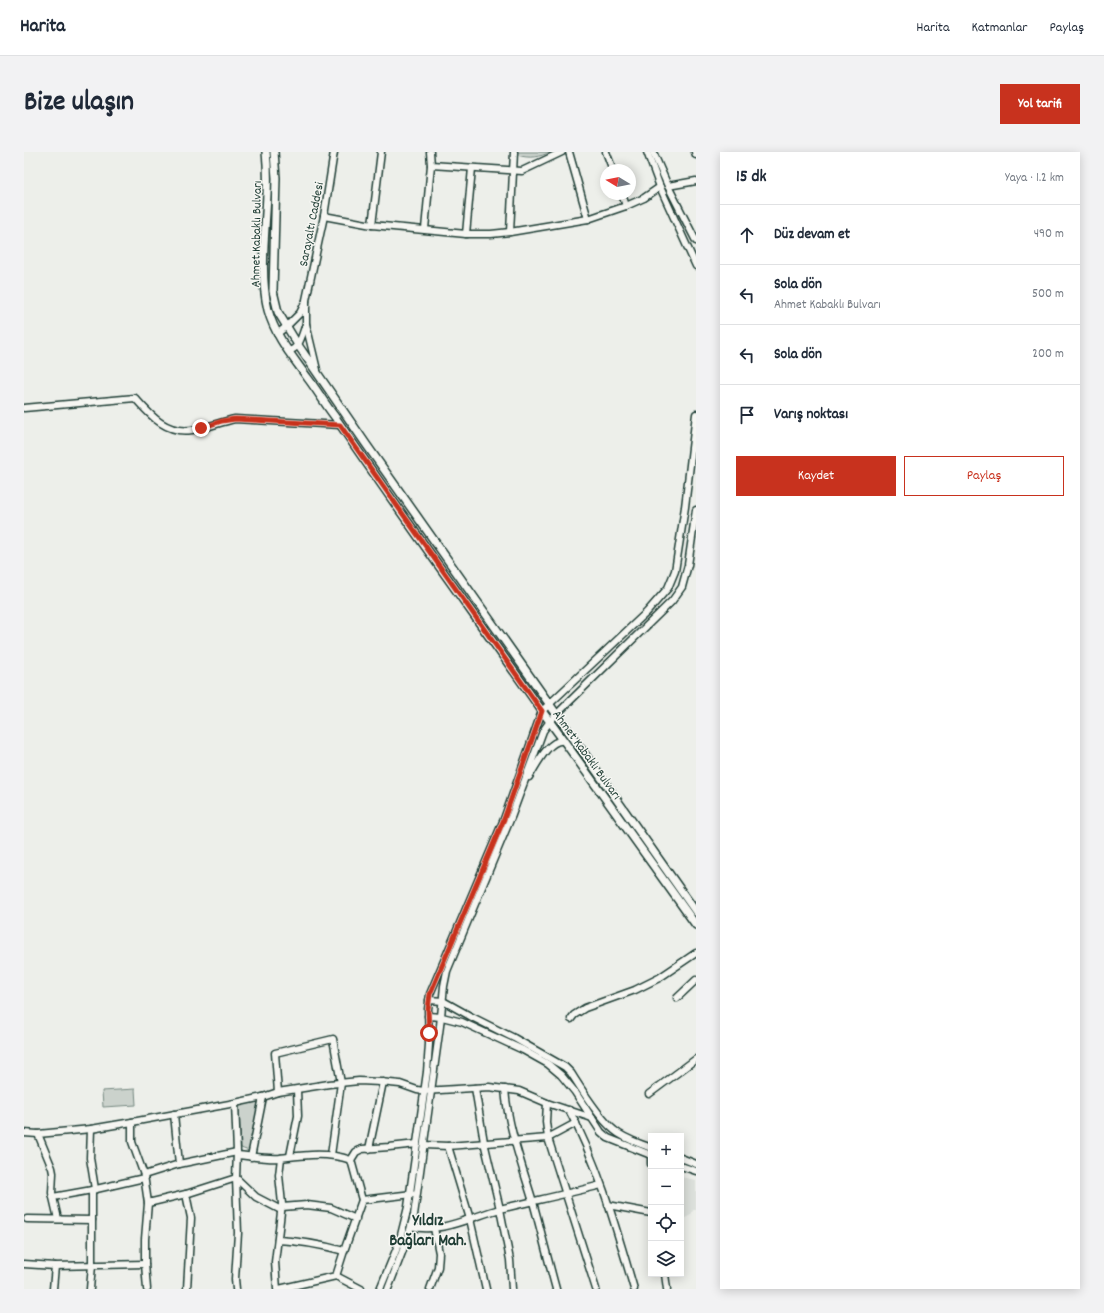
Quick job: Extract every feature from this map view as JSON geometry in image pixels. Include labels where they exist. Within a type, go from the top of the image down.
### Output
[{"type":"main road","name":"Ahmet Kabaklı Bulvarı","points":[[266,152],[268,170],[264,256],[265,292],[269,311],[277,334],[542,711],[696,925]]},
{"type":"main road","name":"Ahmet Kabaklı Bulvarı","points":[[274,152],[276,178],[273,291],[278,312],[298,345],[366,444],[696,912]]},
{"type":"street","name":"Sarayaltı Caddesi","points":[[306,300],[324,216],[334,152]]},
{"type":"street","points":[[372,225],[381,152]]},
{"type":"street","points":[[425,229],[431,165],[430,152]]},
{"type":"street","points":[[510,232],[514,152]]},
{"type":"street","points":[[431,165],[522,171],[562,152]]},
{"type":"street","points":[[569,152],[588,219]]},
{"type":"street","points":[[606,152],[611,164]]},
{"type":"street","points":[[647,152],[660,187],[696,266]]},
{"type":"street","points":[[653,152],[668,186],[696,241]]},
{"type":"street","points":[[466,234],[472,168]]},
{"type":"street","points":[[668,186],[696,181]]},
{"type":"street","points":[[324,216],[372,225],[466,234],[491,234],[588,219],[626,206],[644,198],[660,187]]},
{"type":"street","points":[[624,200],[626,206]]},
{"type":"street","points":[[277,334],[300,312],[306,300]]},
{"type":"street","points":[[306,300],[306,324],[317,372]]},
{"type":"street","points":[[288,351],[292,350],[298,345],[306,324]]},
{"type":"street","points":[[24,408],[135,398],[153,418],[163,425],[173,429],[192,430],[222,421],[235,419],[340,425]]},
{"type":"street","points":[[388,1289],[411,1226],[417,1194],[424,1091],[428,1059],[429,1000],[504,819],[542,711],[647,612],[668,588],[675,571],[685,507],[696,414]]},
{"type":"street","points":[[380,1289],[399,1243],[405,1219],[431,1092],[447,971],[510,821],[543,731],[550,721],[557,716],[570,701],[672,601],[682,587],[688,565],[696,510]]},
{"type":"street","points":[[522,788],[549,747],[560,740],[564,741]]},
{"type":"street","points":[[571,1019],[574,1015],[585,1008],[635,990],[659,978],[696,953]]},
{"type":"street","points":[[677,998],[696,980]]},
{"type":"street","points":[[429,1000],[443,1001],[514,1038],[565,1067],[571,1073],[606,1122],[614,1130],[623,1136],[648,1147]]},
{"type":"street","points":[[428,1016],[442,1017],[462,1022],[524,1050],[548,1064],[561,1075],[575,1092],[601,1132],[608,1138],[648,1154]]},
{"type":"street","points":[[278,1092],[275,1053],[333,1039],[341,1083],[331,1155]]},
{"type":"street","points":[[649,1094],[696,1058]]},
{"type":"street","points":[[24,1133],[38,1134],[91,1129],[263,1097],[278,1092],[359,1081],[400,1084],[417,1090],[431,1092],[489,1087],[519,1090],[592,1118]]},
{"type":"street","points":[[369,1149],[383,1082]]},
{"type":"street","points":[[475,1088],[484,1142],[500,1209],[510,1260],[512,1289]]},
{"type":"street","points":[[505,1089],[514,1141],[533,1202],[556,1289]]},
{"type":"street","points":[[290,1156],[297,1121],[297,1090]]},
{"type":"street","points":[[252,1156],[263,1097]]},
{"type":"street","points":[[235,1102],[238,1233],[235,1279],[236,1289]]},
{"type":"street","points":[[547,1102],[546,1122],[548,1138],[596,1289]]},
{"type":"street","points":[[569,1110],[576,1123],[601,1184],[634,1289]]},
{"type":"street","points":[[174,1114],[179,1164]]},
{"type":"street","points":[[132,1122],[132,1142],[144,1176],[148,1202],[145,1228],[147,1289]]},
{"type":"street","points":[[336,1276],[362,1200],[351,1160],[356,1152],[362,1148],[369,1149],[420,1145],[448,1146],[548,1138],[576,1123]]},
{"type":"street","points":[[90,1289],[94,1190],[90,1158],[91,1129]]},
{"type":"street","points":[[38,1134],[52,1168],[53,1197],[58,1218]]},
{"type":"street","points":[[448,1146],[470,1219],[486,1289]]},
{"type":"street","points":[[53,1197],[94,1190],[144,1176],[179,1164],[237,1154],[270,1158],[331,1155],[351,1160]]},
{"type":"street","points":[[281,1158],[279,1175],[282,1208],[275,1262],[278,1289],[336,1276],[360,1289]]},
{"type":"street","points":[[684,1159],[696,1164]]},
{"type":"street","points":[[684,1167],[696,1171]]},
{"type":"street","points":[[148,1202],[186,1194],[236,1178]]},
{"type":"street","points":[[236,1178],[256,1197],[282,1208],[307,1205],[331,1208],[356,1219]]},
{"type":"street","points":[[411,1226],[421,1229],[434,1228],[470,1219],[500,1209],[566,1194],[601,1184]]},
{"type":"street","points":[[186,1194],[191,1218],[188,1289]]},
{"type":"street","points":[[362,1200],[417,1194]]},
{"type":"street","points":[[608,1205],[648,1212]]},
{"type":"street","points":[[27,1219],[58,1218],[92,1220]]},
{"type":"street","points":[[430,1289],[438,1267],[439,1253],[434,1228]]},
{"type":"street","points":[[278,1240],[299,1241],[323,1245],[344,1251]]},
{"type":"street","points":[[24,1264],[55,1266],[145,1264]]},
{"type":"street","points":[[53,1289],[55,1266]]},
{"type":"street","points":[[665,1277],[667,1289]]},
{"type":"shaded area","points":[[518,152],[551,152],[530,157],[517,155]]},
{"type":"shaded area","points":[[135,1089],[136,1105],[103,1107],[102,1091]]},
{"type":"shaded area","points":[[253,1101],[257,1102],[258,1104],[251,1149],[249,1151],[241,1148],[239,1107],[240,1105]]},
{"type":"shaded area","points":[[684,1178],[696,1180],[696,1210],[693,1210],[691,1215],[685,1218]]},
{"type":"district","name":"Yıldız Bağları Mah.","points":[[428,1229]]},
{"type":"route","points":[[201,428],[222,421],[235,419],[340,425],[542,711],[504,819],[430,994],[428,1009],[429,1033]]}]
